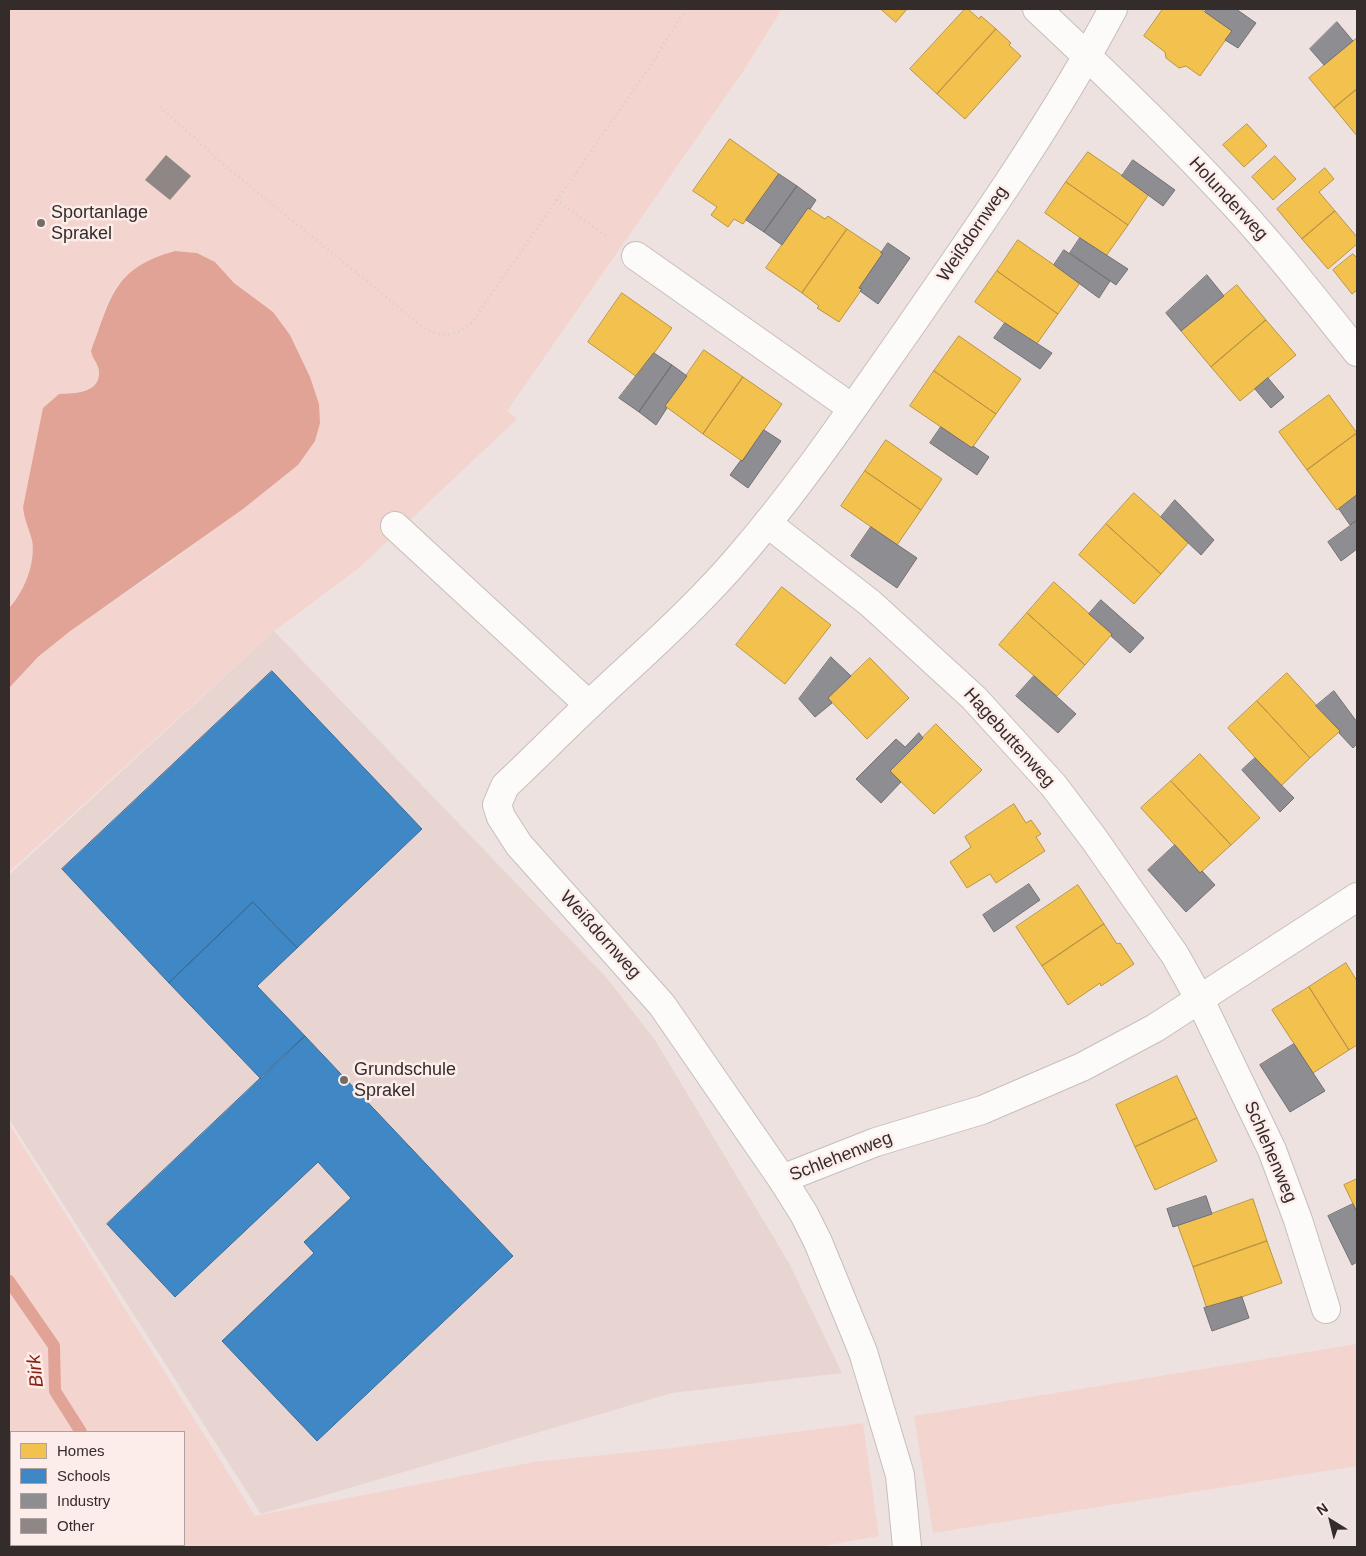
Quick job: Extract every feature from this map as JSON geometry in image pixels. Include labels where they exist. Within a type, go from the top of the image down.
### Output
[{"type":"street","name":"Holunderweg","points":[[1037,9],[1088,56],[1219,188],[1267,241],[1357,352]]},
{"type":"street","points":[[1088,56],[1113,9]]},
{"type":"street","name":"Weißdornweg","points":[[782,1179],[662,1005],[519,845],[501,817],[497,804],[505,786],[707,592],[739,557],[806,474],[952,267],[1054,112],[1088,56]]},
{"type":"street","points":[[636,256],[852,408]]},
{"type":"street","name":"Hagebuttenweg","points":[[767,523],[870,603],[980,704],[1054,786],[1094,839],[1175,956],[1200,1000]]},
{"type":"street","points":[[395,526],[590,704]]},
{"type":"street","name":"Schlehenweg","points":[[907,1547],[900,1475],[863,1352],[818,1242],[804,1214],[782,1179],[876,1142],[982,1110],[1082,1067],[1156,1028],[1357,897]]},
{"type":"street","name":"Schlehenweg","points":[[1200,1000],[1272,1150],[1298,1220],[1326,1309]]},
{"type":"path","points":[[160,107],[224,165],[423,327],[434,333],[446,336],[460,331],[472,322],[651,65],[686,9]]},
{"type":"path","points":[[556,200],[636,256]]},
{"type":"shaded area","points":[[9,9],[782,9],[746,67],[507,411],[517,419],[359,568],[274,631],[9,872],[9,688],[59,640],[192,547],[298,465],[250,295],[234,283],[215,262],[197,253],[175,251],[120,282],[112,294],[91,351],[99,369],[98,379],[95,384],[85,390],[59,394],[44,408],[23,507],[32,540],[32,558],[24,586],[9,608]]},
{"type":"shaded area","points":[[175,251],[197,253],[215,262],[234,283],[273,312],[290,335],[310,377],[319,404],[320,423],[315,441],[298,465],[243,509],[69,632],[38,657],[9,688],[9,608],[24,586],[32,558],[32,540],[23,507],[43,408],[59,394],[85,391],[95,385],[99,369],[91,351],[104,315],[117,288],[126,276],[139,266],[154,258]]},
{"type":"shaded area","name":"Grundschule Sprakel","points":[[274,631],[606,977],[655,1040],[789,1263],[842,1373],[672,1393],[261,1514],[9,1119],[9,875]]},
{"type":"shaded area","points":[[9,1124],[255,1516],[534,1462],[673,1448],[863,1423],[879,1536],[817,1547],[85,1547],[185,1546],[185,1431],[10,1431],[10,1546],[65,1546],[9,1547]]},
{"type":"shaded area","points":[[1357,1344],[1357,1466],[933,1533],[914,1416]]},
{"type":"building: Homes","points":[[881,9],[907,9],[896,22]]},
{"type":"building: Homes","points":[[965,9],[968,9],[979,19],[981,16],[996,29],[937,94],[910,69]]},
{"type":"building: Homes","points":[[1163,9],[1201,9],[1232,31],[1200,76],[1186,66],[1179,68],[1166,58],[1165,52],[1144,36]]},
{"type":"building: Homes","points":[[996,29],[1021,56],[965,119],[937,94]]},
{"type":"building: Homes","points":[[1357,38],[1357,89],[1334,108],[1309,78]]},
{"type":"building: Homes","points":[[1357,89],[1357,136],[1334,108]]},
{"type":"building: Homes","points":[[1247,124],[1267,146],[1244,167],[1223,145]]},
{"type":"building: Homes","points":[[730,139],[779,174],[743,224],[734,219],[728,227],[711,215],[717,207],[693,191]]},
{"type":"building: Homes","points":[[1088,152],[1149,194],[1128,225],[1066,182]]},
{"type":"building: Homes","points":[[1275,156],[1296,179],[1273,200],[1252,177]]},
{"type":"building: Homes","points":[[1325,168],[1334,179],[1319,192],[1335,211],[1302,239],[1277,209]]},
{"type":"building: Homes","points":[[1066,182],[1128,225],[1106,256],[1045,213]]},
{"type":"building: Homes","points":[[808,208],[825,219],[828,216],[847,229],[802,293],[766,268]]},
{"type":"building: Homes","points":[[1335,211],[1357,237],[1357,244],[1328,269],[1302,239]]},
{"type":"building: Homes","points":[[847,229],[883,253],[859,288],[862,289],[839,322],[817,308],[819,306],[802,293]]},
{"type":"building: Homes","points":[[1018,240],[1080,283],[1058,314],[997,271]]},
{"type":"building: Homes","points":[[1353,254],[1357,258],[1357,290],[1352,294],[1333,270]]},
{"type":"building: Homes","points":[[997,271],[1058,314],[1036,345],[975,302]]},
{"type":"building: Homes","points":[[1237,285],[1266,320],[1211,367],[1181,331]]},
{"type":"building: Homes","points":[[622,293],[672,328],[637,377],[588,342]]},
{"type":"building: Homes","points":[[1266,320],[1296,355],[1240,401],[1211,367]]},
{"type":"building: Homes","points":[[959,336],[1021,379],[996,414],[934,371]]},
{"type":"building: Homes","points":[[704,350],[743,377],[703,434],[665,406]]},
{"type":"building: Homes","points":[[934,371],[996,414],[972,448],[910,406]]},
{"type":"building: Homes","points":[[743,377],[782,404],[742,461],[703,434]]},
{"type":"building: Homes","points":[[1329,395],[1357,433],[1307,470],[1279,432]]},
{"type":"building: Homes","points":[[1357,433],[1357,495],[1337,510],[1307,470]]},
{"type":"building: Homes","points":[[886,440],[942,479],[921,510],[865,471]]},
{"type":"building: Homes","points":[[865,471],[921,510],[897,545],[841,506]]},
{"type":"building: Homes","points":[[1134,493],[1189,542],[1161,574],[1106,524]]},
{"type":"building: Homes","points":[[1106,524],[1161,574],[1134,604],[1079,555]]},
{"type":"building: Homes","points":[[1054,582],[1112,634],[1085,665],[1027,613]]},
{"type":"building: Homes","points":[[782,587],[831,625],[785,684],[736,645]]},
{"type":"building: Homes","points":[[1027,613],[1085,665],[1057,696],[999,645]]},
{"type":"building: Homes","points":[[870,658],[909,698],[867,739],[828,698]]},
{"type":"building: Homes","points":[[1287,673],[1340,731],[1310,758],[1257,701]]},
{"type":"building: Homes","points":[[1257,701],[1310,758],[1281,786],[1228,728]]},
{"type":"building: Homes","points":[[936,724],[982,770],[934,814],[890,771]]},
{"type":"building: Homes","points":[[1200,754],[1260,818],[1231,845],[1171,781]]},
{"type":"building: Homes","points":[[1171,781],[1231,845],[1200,873],[1141,808]]},
{"type":"building: Homes","points":[[1014,804],[1026,823],[1031,820],[1041,834],[1036,837],[1045,851],[996,883],[990,874],[967,888],[950,862],[971,847],[965,837]]},
{"type":"building: Homes","points":[[1078,885],[1104,924],[1042,966],[1016,927]]},
{"type":"building: Homes","points":[[1104,924],[1117,944],[1120,943],[1134,964],[1101,986],[1100,983],[1068,1005],[1042,966]]},
{"type":"building: Homes","points":[[1346,963],[1357,981],[1357,1045],[1349,1050],[1309,987]]},
{"type":"building: Homes","points":[[1309,987],[1349,1050],[1313,1073],[1272,1010]]},
{"type":"building: Homes","points":[[1177,1076],[1197,1118],[1135,1147],[1116,1105]]},
{"type":"building: Homes","points":[[1197,1118],[1217,1161],[1155,1190],[1135,1147]]},
{"type":"building: Homes","points":[[1357,1179],[1357,1212],[1344,1185]]},
{"type":"building: Homes","points":[[1253,1199],[1267,1241],[1193,1267],[1178,1226]]},
{"type":"building: Homes","points":[[1267,1241],[1282,1283],[1207,1309],[1193,1267]]},
{"type":"building: Schools","points":[[272,671],[422,829],[297,948],[253,902],[169,983],[62,869]]},
{"type":"building: Schools","points":[[253,902],[297,948],[257,986],[305,1036],[261,1079],[169,983]]},
{"type":"building: Schools","points":[[305,1036],[513,1256],[317,1441],[222,1341],[314,1253],[304,1242],[351,1198],[318,1162],[175,1297],[107,1224]]},
{"type":"building: Industry","points":[[1207,9],[1236,9],[1256,23],[1238,48],[1225,40],[1232,31],[1205,12]]},
{"type":"building: Industry","points":[[1337,22],[1353,41],[1324,65],[1310,49]]},
{"type":"building: Industry","points":[[1133,160],[1175,190],[1163,206],[1122,176]]},
{"type":"building: Industry","points":[[779,174],[797,186],[764,232],[746,220]]},
{"type":"building: Industry","points":[[797,186],[816,200],[810,209],[808,208],[782,245],[764,232]]},
{"type":"building: Industry","points":[[1080,238],[1128,269],[1116,285],[1070,253]]},
{"type":"building: Industry","points":[[888,243],[910,258],[878,304],[860,291],[862,289],[859,288]]},
{"type":"building: Industry","points":[[1064,250],[1110,281],[1099,298],[1054,265]]},
{"type":"building: Industry","points":[[1207,275],[1224,296],[1181,331],[1166,313]]},
{"type":"building: Industry","points":[[1005,323],[1052,353],[1040,369],[994,338]]},
{"type":"building: Industry","points":[[654,353],[672,365],[639,412],[619,398]]},
{"type":"building: Industry","points":[[672,365],[687,376],[665,406],[667,408],[656,425],[639,412]]},
{"type":"building: Industry","points":[[1268,378],[1284,397],[1271,408],[1255,389]]},
{"type":"building: Industry","points":[[941,427],[989,457],[977,475],[930,443]]},
{"type":"building: Industry","points":[[764,430],[781,441],[748,488],[730,475]]},
{"type":"building: Industry","points":[[1357,495],[1357,520],[1350,525],[1339,509]]},
{"type":"building: Industry","points":[[1175,500],[1214,540],[1201,555],[1161,517]]},
{"type":"building: Industry","points":[[1357,521],[1357,549],[1341,561],[1328,542]]},
{"type":"building: Industry","points":[[871,527],[917,558],[897,588],[851,556]]},
{"type":"building: Industry","points":[[1101,600],[1144,638],[1130,653],[1089,614]]},
{"type":"building: Industry","points":[[831,657],[851,676],[828,698],[832,703],[815,717],[799,699]]},
{"type":"building: Industry","points":[[1034,676],[1076,714],[1058,733],[1016,696]]},
{"type":"building: Industry","points":[[1334,691],[1357,722],[1357,744],[1353,748],[1316,706]]},
{"type":"building: Industry","points":[[919,733],[923,738],[890,771],[901,782],[881,803],[856,779],[896,739],[905,747]]},
{"type":"building: Industry","points":[[1255,758],[1294,798],[1280,812],[1242,770]]},
{"type":"building: Industry","points":[[1175,845],[1200,873],[1202,871],[1215,885],[1186,912],[1148,870]]},
{"type":"building: Industry","points":[[1029,884],[1040,900],[994,932],[983,915]]},
{"type":"building: Industry","points":[[1294,1044],[1325,1091],[1290,1112],[1260,1065]]},
{"type":"building: Industry","points":[[1206,1196],[1212,1214],[1173,1227],[1167,1209]]},
{"type":"building: Industry","points":[[1353,1204],[1357,1212],[1357,1262],[1352,1265],[1328,1216]]},
{"type":"building: Industry","points":[[1242,1297],[1249,1318],[1212,1331],[1204,1308]]},
{"type":"building: Other","points":[[166,155],[191,176],[170,200],[145,180]]},
{"type":"waterway","name":"Birk","points":[[9,1281],[54,1346],[55,1391],[80,1431]]},
{"type":"place","name":"Sportanlage Sprakel","points":[[41,223]]},
{"type":"place","name":"Grundschule Sprakel","points":[[344,1080]]}]
